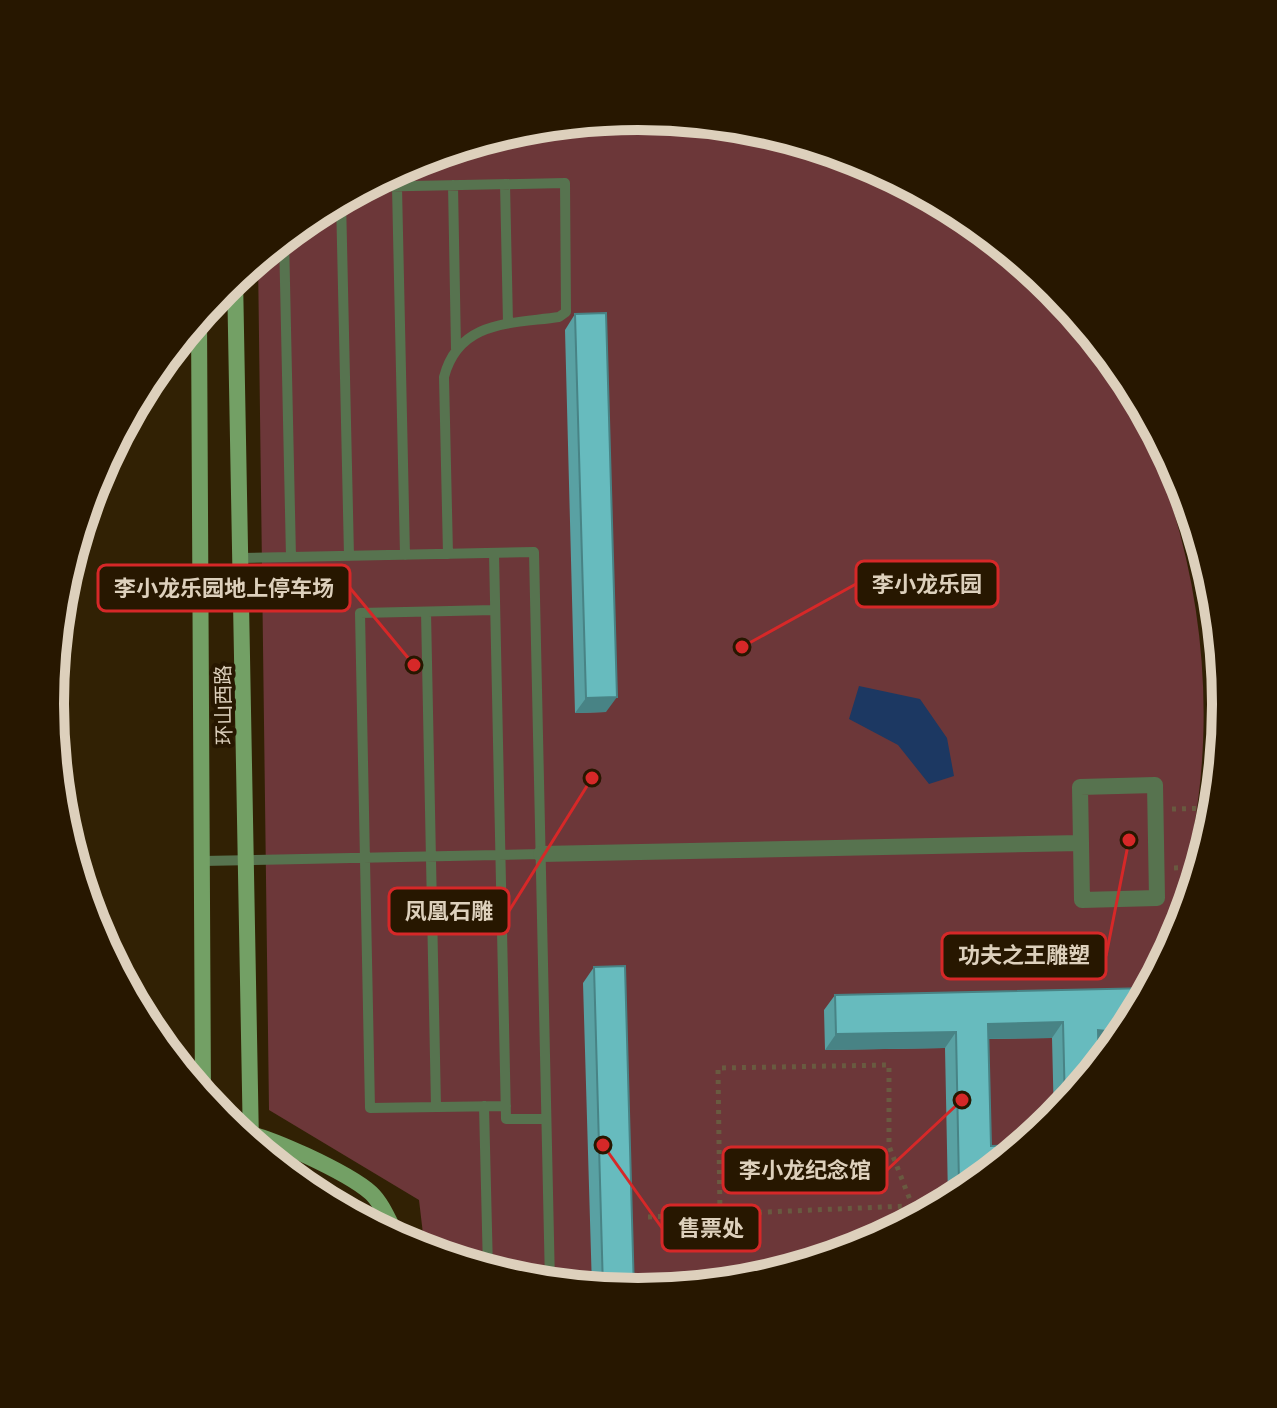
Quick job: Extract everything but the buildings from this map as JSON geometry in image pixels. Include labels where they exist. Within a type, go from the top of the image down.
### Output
[{"type":"street","name":"环山西路","points":[[235,295],[245,861],[246,1123]]},
{"type":"street","name":"环山西路","points":[[199,335],[203,1078]]},
{"type":"street","points":[[1155,785],[1157,898],[1082,900],[1081,843],[1080,787],[1155,785]]},
{"type":"street","points":[[541,854],[1081,843]]},
{"type":"street","name":"环山西路","points":[[271,1145],[316,1161],[372,1193],[388,1221]]},
{"type":"lane","points":[[388,187],[565,183],[568,308],[559,317],[508,323],[475,333],[456,349]]},
{"type":"lane","points":[[505,184],[508,323]]},
{"type":"lane","points":[[448,554],[444,377],[456,349],[453,185]]},
{"type":"lane","points":[[397,187],[405,555]]},
{"type":"lane","points":[[341,212],[349,556]]},
{"type":"lane","points":[[284,252],[291,557]]},
{"type":"lane","points":[[240,558],[534,552],[550,1271]]},
{"type":"lane","points":[[494,553],[506,1119],[546,1119]]},
{"type":"lane","points":[[495,610],[360,613],[370,1108],[506,1106]]},
{"type":"lane","points":[[426,612],[436,1107]]},
{"type":"lane","points":[[202,861],[541,854]]},
{"type":"lane","points":[[484,1106],[488,1258]]},
{"type":"path","points":[[1155,810],[1203,808]]},
{"type":"path","points":[[720,1214],[718,1068],[889,1065],[889,1146],[913,1208]]},
{"type":"path","points":[[648,1217],[907,1206],[912,1209]]},
{"type":"shaded area","points":[[638,130],[713,134],[751,141],[787,149],[858,173],[926,206],[958,226],[1017,272],[1045,298],[1094,354],[1132,411],[1150,445],[1188,567],[1203,693],[1196,818],[1166,931],[1116,1023],[1070,1083],[1045,1110],[988,1160],[926,1202],[893,1219],[858,1235],[787,1259],[713,1274],[676,1277],[564,1274],[490,1259],[423,1237],[419,1200],[269,1110],[258,274],[319,226],[351,206],[419,173],[490,149],[526,141],[564,134]]},
{"type":"water","points":[[859,686],[920,699],[947,738],[954,776],[929,784],[898,745],[849,719]]},
{"type":"place","name":"李小龙乐园","points":[[742,647]]},
{"type":"place","name":"李小龙乐园地上停车场","points":[[414,665]]},
{"type":"place","name":"凤凰石雕","points":[[592,778]]},
{"type":"place","name":"功夫之王雕塑","points":[[1129,840]]},
{"type":"place","name":"李小龙纪念馆","points":[[962,1100]]},
{"type":"place","name":"售票处","points":[[603,1145]]}]
